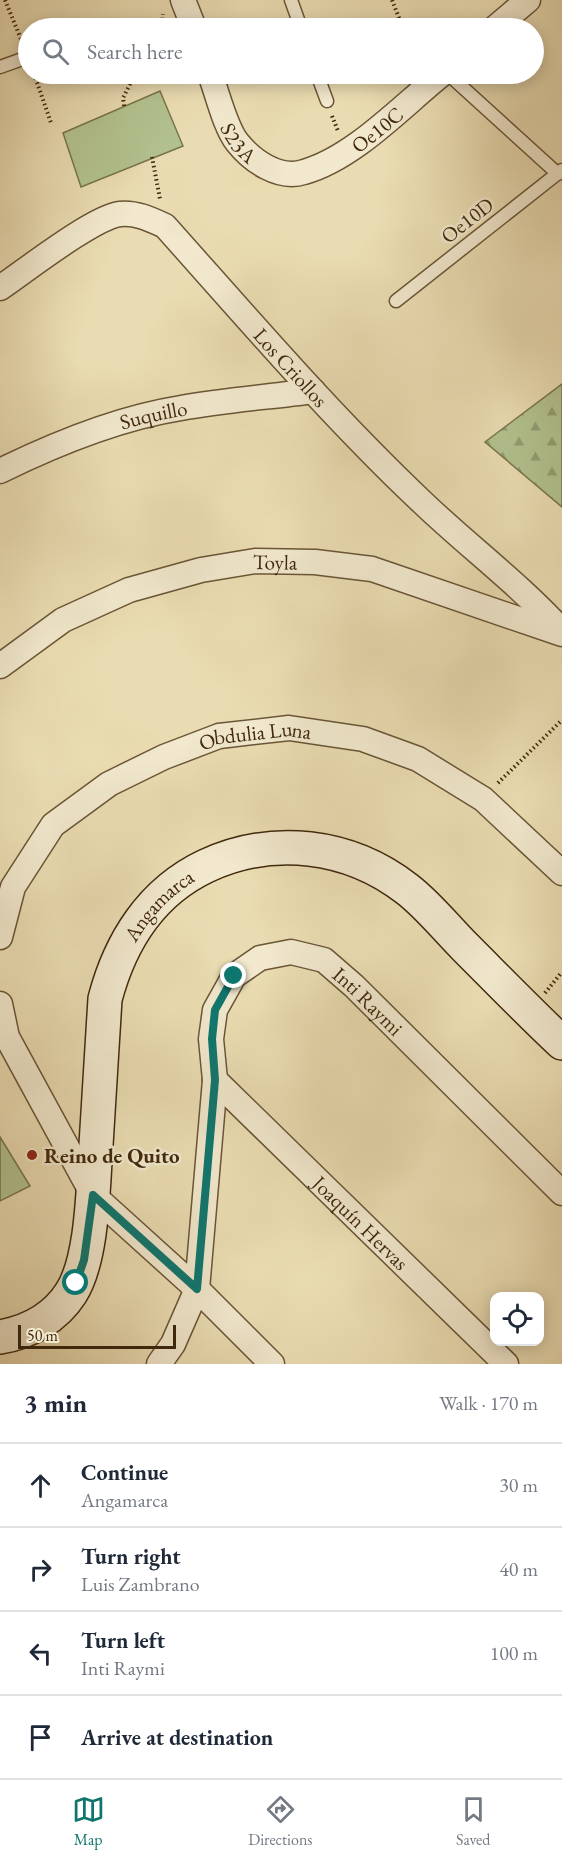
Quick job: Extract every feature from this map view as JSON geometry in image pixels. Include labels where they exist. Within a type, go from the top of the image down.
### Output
[{"type":"street","points":[[183,0],[190,18]]},
{"type":"street","points":[[507,18],[528,0]]},
{"type":"street","name":"S23A","points":[[214,84],[235,141],[252,157],[275,172],[303,173]]},
{"type":"street","name":"Oe10C","points":[[303,173],[346,152],[427,84]]},
{"type":"street","name":"Los Criollos","points":[[0,288],[98,222],[120,214],[145,217],[165,226],[313,391],[422,502],[536,602],[562,633]]},
{"type":"street","name":"Suquillo","points":[[0,471],[42,450],[108,426],[180,408],[313,391]]},
{"type":"street","name":"Toyla","points":[[0,666],[63,620],[129,590],[201,570],[255,561],[315,562],[372,569],[562,633]]},
{"type":"street","name":"Obdulia Luna","points":[[0,937],[13,887],[53,825],[109,784],[164,757],[219,736],[289,728],[363,739],[418,759],[483,799],[562,873]]},
{"type":"street","name":"Angamarca","points":[[0,1337],[36,1326],[52,1315],[72,1292],[84,1260],[93,1195],[105,999],[112,972],[122,948],[140,920],[163,894],[194,872],[227,857],[266,848],[320,849],[351,857],[376,868],[408,890],[562,1043]]},
{"type":"street","name":"Inti Raymi","points":[[159,1364],[173,1344],[197,1289],[215,1080],[212,1039],[215,1010],[234,976],[260,958],[291,952],[324,960],[354,986],[562,1193]]},
{"type":"street","points":[[0,1004],[7,1037],[93,1195],[197,1289],[272,1364]]},
{"type":"street","name":"Joaquín Hervas","points":[[215,1080],[506,1364]]},
{"type":"lane","points":[[291,0],[297,18]]},
{"type":"lane","points":[[0,67],[18,61]]},
{"type":"lane","points":[[321,84],[327,101]]},
{"type":"lane","points":[[449,84],[560,172]]},
{"type":"lane","name":"Oe10D","points":[[396,301],[560,172]]},
{"type":"path","points":[[5,0],[18,32]]},
{"type":"path","points":[[392,0],[399,18]]},
{"type":"path","points":[[37,84],[51,123]]},
{"type":"path","points":[[124,106],[123,98],[128,84]]},
{"type":"path","points":[[327,101],[346,152]]},
{"type":"path","points":[[152,157],[165,226]]},
{"type":"path","points":[[483,799],[562,720]]},
{"type":"green space","points":[[160,91],[183,146],[81,187],[63,133]]},
{"type":"green space","points":[[562,384],[562,507],[485,442]]},
{"type":"green space","points":[[0,1137],[30,1186],[0,1201]]},
{"type":"place","name":"Reino de Quito","points":[[32,1155]]},
{"type":"route","points":[[76,1283],[84,1260],[93,1195],[197,1289],[215,1080],[212,1039],[215,1010],[234,976]]}]
